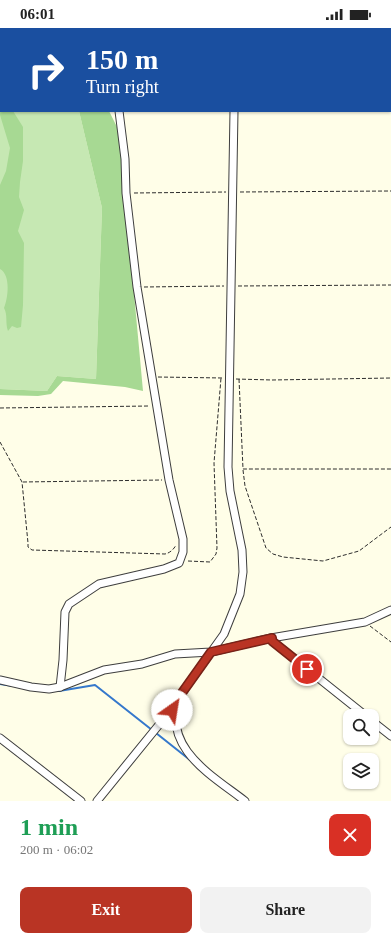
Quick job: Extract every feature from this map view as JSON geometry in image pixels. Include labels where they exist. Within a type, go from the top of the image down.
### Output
[{"type":"street","points":[[60,686],[64,660],[65,612],[70,604],[99,584],[164,569],[179,563],[184,552],[183,539],[169,480],[137,287],[126,193],[125,160],[119,112]]},
{"type":"street","points":[[234,112],[230,286],[225,378],[230,491],[242,550],[243,572],[240,594],[224,634],[179,697],[175,708],[175,720],[179,740],[191,757],[245,801]]},
{"type":"street","points":[[0,680],[37,687],[48,688],[60,686],[104,670],[142,664],[160,657],[175,654],[211,652],[272,638],[365,622],[391,610]]},
{"type":"street","points":[[272,638],[272,641],[357,709]]},
{"type":"street","points":[[97,801],[154,731],[175,708]]},
{"type":"street","points":[[379,727],[391,736]]},
{"type":"street","points":[[0,738],[81,801]]},
{"type":"path","points":[[126,193],[391,191]]},
{"type":"path","points":[[137,287],[391,285]]},
{"type":"path","points":[[151,377],[272,380],[391,378]]},
{"type":"path","points":[[180,560],[210,562],[216,554],[214,463],[225,378]]},
{"type":"path","points":[[239,379],[244,486],[266,548],[273,554],[284,557],[322,561],[359,551],[391,526]]},
{"type":"path","points":[[0,408],[156,406]]},
{"type":"path","points":[[0,442],[22,482],[28,547],[32,550],[168,554],[175,548],[176,543]]},
{"type":"path","points":[[243,469],[391,469]]},
{"type":"path","points":[[22,482],[169,480]]},
{"type":"path","points":[[365,622],[391,642]]},
{"type":"green space","points":[[0,112],[79,112],[102,208],[96,379],[57,376],[47,391],[0,389]]},
{"type":"green space","points":[[0,112],[14,112],[23,127],[23,161],[19,197],[24,210],[18,231],[24,243],[23,305],[21,327],[17,328],[12,326],[8,331],[4,308],[7,299],[8,287],[6,276],[0,269],[0,185],[6,171],[10,148]]},
{"type":"green space","points":[[79,112],[110,112],[119,131],[143,391],[125,387],[63,381],[51,394],[38,396],[0,395],[0,389],[47,391],[57,376],[96,379],[102,208]]},
{"type":"waterway","points":[[0,684],[13,686]]},
{"type":"waterway","points":[[59,691],[95,685],[152,730]]},
{"type":"waterway","points":[[156,733],[190,760]]},
{"type":"route","points":[[172,710],[175,708],[179,697],[211,652],[272,638],[272,641],[307,669]]}]
